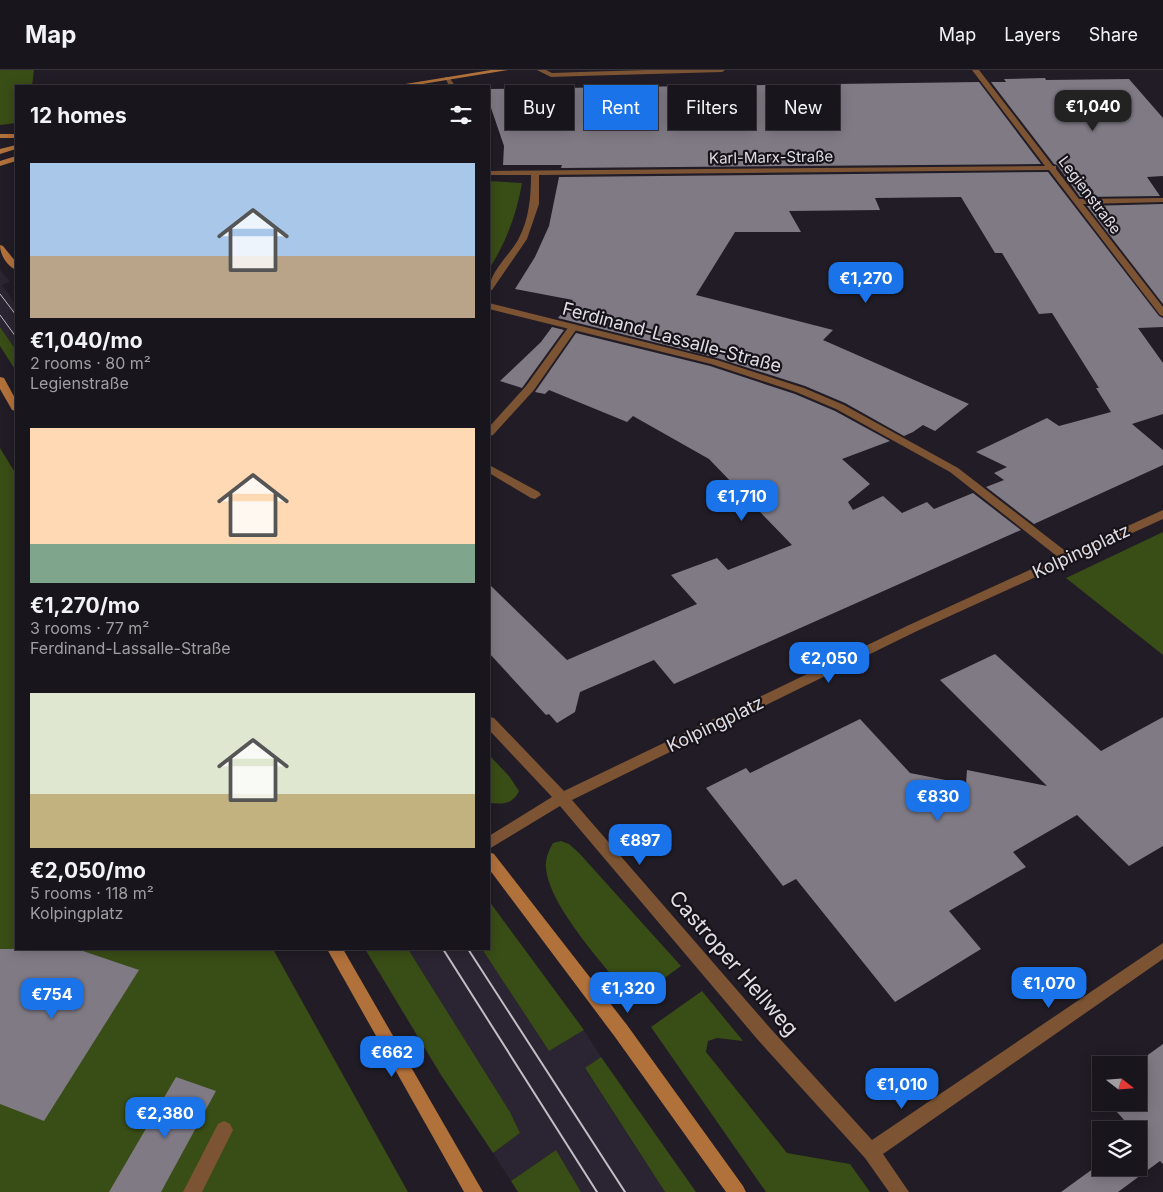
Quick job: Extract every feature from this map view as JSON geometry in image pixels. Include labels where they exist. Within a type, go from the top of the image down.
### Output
[{"type":"main road","points":[[403,85],[505,70]]},
{"type":"main road","points":[[0,136],[15,136]]},
{"type":"main road","points":[[0,152],[15,147]]},
{"type":"main road","points":[[0,164],[15,158]]},
{"type":"main road","points":[[0,248],[15,266]]},
{"type":"main road","points":[[0,380],[15,406]]},
{"type":"main road","points":[[490,859],[621,1031],[737,1192]]},
{"type":"main road","points":[[337,950],[474,1192]]},
{"type":"street","points":[[540,70],[551,75],[722,70]]},
{"type":"street","name":"Legienstraße","points":[[975,70],[1053,168],[1163,313]]},
{"type":"street","points":[[447,78],[451,85]]},
{"type":"street","name":"Karl-Marx-Straße","points":[[490,173],[1053,168]]},
{"type":"street","points":[[490,287],[524,239],[535,204],[535,173]]},
{"type":"street","points":[[1078,202],[1163,200]]},
{"type":"street","name":"Ferdinand-Lassalle-Straße","points":[[490,306],[714,362],[800,390],[840,407],[954,470],[1066,558]]},
{"type":"street","points":[[490,432],[530,388],[574,327]]},
{"type":"street","points":[[490,469],[535,495]]},
{"type":"street","name":"Kolpingplatz","points":[[490,842],[562,798],[913,628],[1163,514]]},
{"type":"street","name":"Castroper Hellweg","points":[[490,723],[562,798],[764,1034],[871,1152],[900,1192]]},
{"type":"street","points":[[871,1152],[1163,950]]},
{"type":"street","points":[[192,1192],[224,1130]]},
{"type":"shaded area","points":[[0,270],[10,282],[2,285],[15,304],[15,349],[0,327]]},
{"type":"shaded area","points":[[409,950],[483,950],[549,1051],[584,1030],[601,1057],[585,1069],[665,1192],[581,1192],[556,1150],[511,1181],[493,1153],[520,1133],[510,1112]]},
{"type":"green space","points":[[0,70],[34,70],[32,85],[15,85],[15,123],[0,125]]},
{"type":"green space","points":[[490,181],[522,183],[510,228],[490,267]]},
{"type":"green space","points":[[0,327],[15,349],[15,369],[0,346]]},
{"type":"green space","points":[[0,448],[15,472],[15,950],[274,950],[408,1192],[0,1192]]},
{"type":"green space","points":[[1163,532],[1163,655],[1066,578]]},
{"type":"green space","points":[[490,756],[509,776],[519,791],[513,799],[503,803],[490,803]]},
{"type":"green space","points":[[561,841],[569,844],[579,853],[681,966],[633,1001],[581,937],[557,901],[550,884],[546,865],[553,843]]},
{"type":"green space","points":[[490,902],[584,1030],[549,1051],[483,950],[490,950]]},
{"type":"green space","points":[[366,950],[409,950],[510,1112],[520,1133],[493,1153],[441,1075]]},
{"type":"green space","points":[[702,991],[743,1041],[717,1038],[708,1041],[706,1052],[787,1153],[850,1164],[870,1192],[766,1192],[651,1027]]},
{"type":"green space","points":[[601,1057],[696,1192],[665,1192],[585,1068]]},
{"type":"green space","points":[[556,1150],[581,1192],[518,1192],[511,1181]]},
{"type":"building","points":[[1045,78],[1046,80],[1129,79],[1163,118],[1163,176],[1147,177],[1160,196],[1080,197],[991,82],[1006,82],[1004,79]]},
{"type":"building","points":[[979,82],[1041,164],[561,168],[562,165],[503,165],[504,146],[490,105],[490,89],[505,89],[505,130],[574,130],[574,88],[584,88],[584,130],[658,130],[658,87],[668,86],[668,130],[756,130],[756,85],[766,85],[766,130],[840,130],[840,85],[769,85]]},
{"type":"building","points":[[1048,172],[1159,316],[1163,318],[1163,327],[1138,328],[1163,363],[1163,414],[1132,424],[1163,450],[1163,465],[1034,524],[986,487],[1004,480],[994,473],[1007,467],[976,452],[1047,418],[1059,426],[1111,412],[1096,388],[1099,388],[1052,313],[1039,314],[1002,253],[995,253],[961,197],[875,198],[880,210],[789,211],[801,232],[735,232],[696,295],[833,330],[823,340],[969,404],[935,431],[923,425],[904,436],[845,403],[805,386],[717,358],[558,318],[573,300],[515,289],[535,257],[549,226],[559,177]]},
{"type":"building","points":[[1163,204],[1163,304],[1087,206]]},
{"type":"building","points":[[552,327],[564,330],[522,388],[500,381],[541,342]]},
{"type":"building","points":[[576,333],[710,366],[795,394],[835,411],[890,441],[842,459],[870,484],[848,502],[853,510],[883,496],[902,513],[927,502],[934,509],[973,493],[1021,530],[674,684],[654,660],[580,692],[575,712],[557,723],[549,714],[546,715],[490,654],[490,585],[567,660],[697,604],[671,575],[717,558],[728,570],[792,545],[709,459],[633,416],[627,422],[549,390],[545,394],[535,392]]},
{"type":"building","points":[[995,654],[1101,751],[1163,717],[1163,846],[1129,866],[1077,815],[1013,852],[1026,867],[949,911],[981,949],[895,1002],[796,879],[783,886],[706,788],[746,768],[750,773],[860,719],[910,773],[966,784],[967,770],[1047,786],[940,680]]},
{"type":"building","points":[[0,949],[80,950],[139,970],[44,1121],[0,1104]]},
{"type":"building","points":[[1163,1044],[1163,1164],[1160,1161],[1147,1171],[1147,1121],[1125,1121],[1116,1111],[1148,1111],[1148,1056],[1146,1056]]},
{"type":"building","points":[[176,1077],[216,1091],[161,1192],[109,1192]]},
{"type":"building","points":[[1092,1170],[1092,1176],[1140,1176],[1118,1192],[1061,1192]]},
{"type":"tram line","points":[[0,294],[15,314]]},
{"type":"tram line","points":[[0,315],[15,336]]},
{"type":"tram line","points":[[444,950],[597,1192]]},
{"type":"tram line","points":[[469,950],[625,1192]]}]
